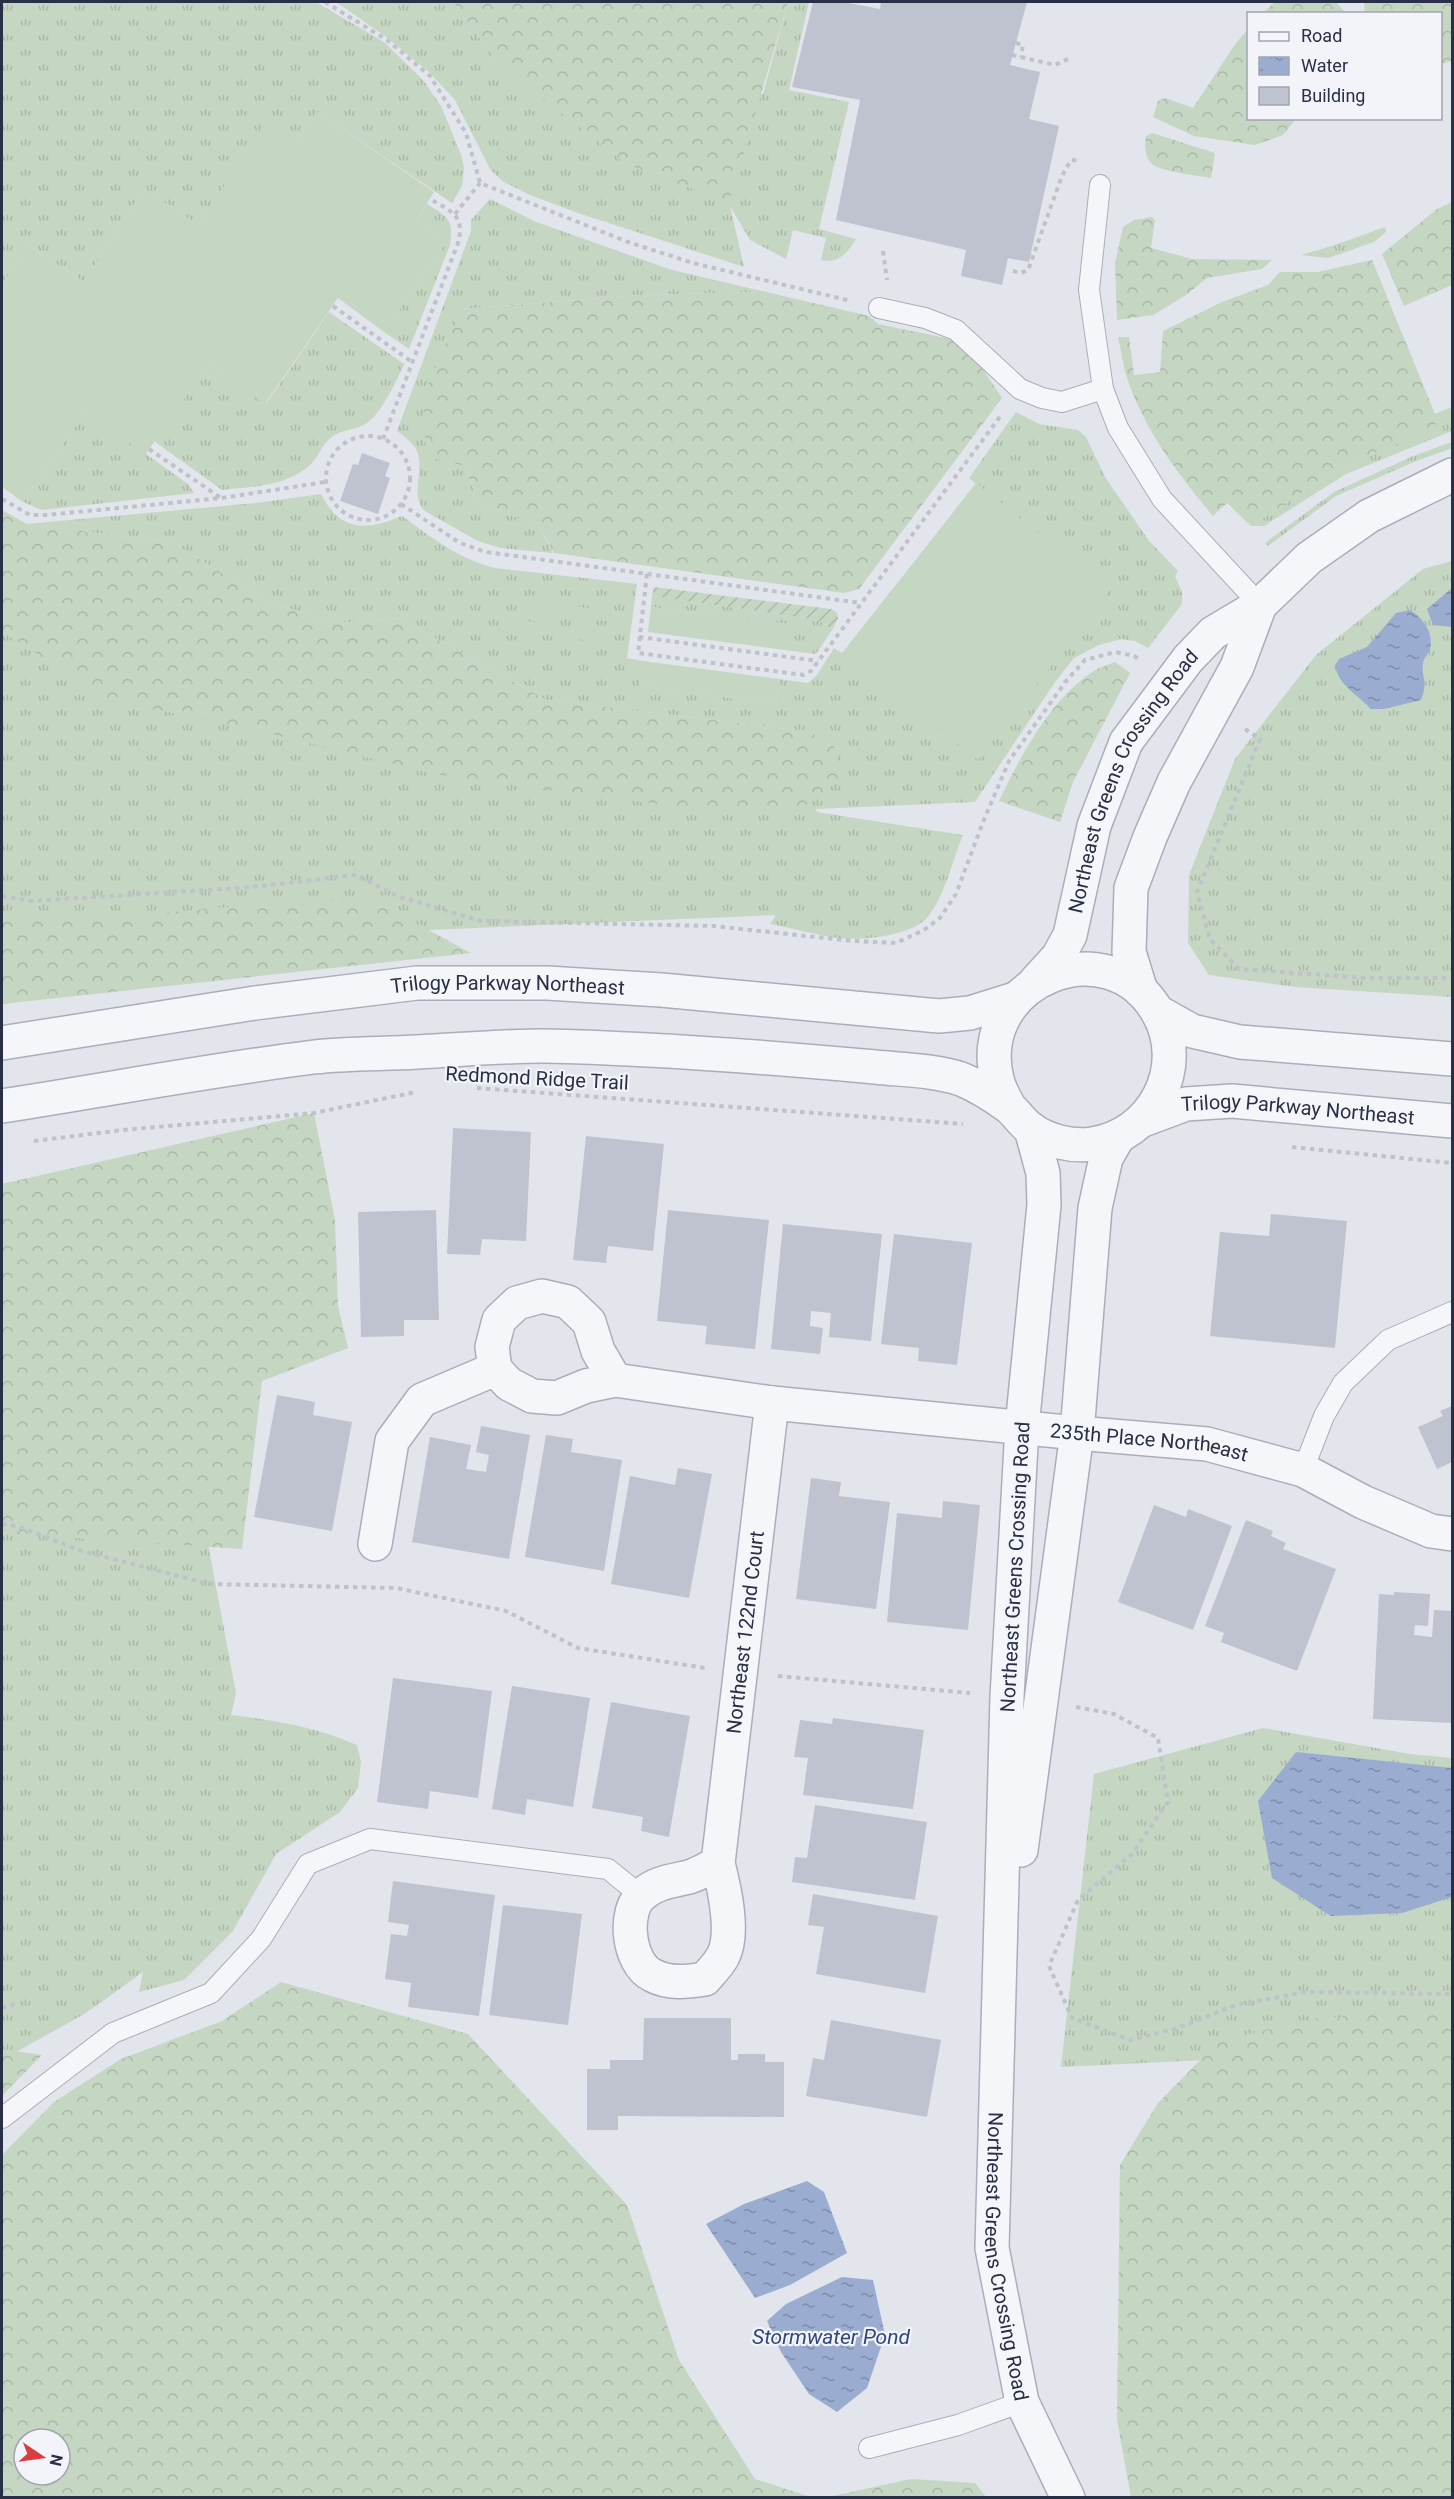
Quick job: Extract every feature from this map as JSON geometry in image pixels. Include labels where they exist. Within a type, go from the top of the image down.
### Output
[{"type":"street","name":"Northeast Greens Crossing Road","points":[[1026,990],[1058,957],[1070,934],[1094,826],[1126,742],[1188,659],[1213,633],[1260,605],[1309,558],[1369,516],[1452,475]]},
{"type":"street","name":"Northeast Greens Crossing Road","points":[[1150,1001],[1129,952],[1131,888],[1174,782],[1237,667],[1260,605]]},
{"type":"street","points":[[1020,1119],[997,1080],[994,1050],[1000,1023],[1026,990],[1062,971],[1090,969],[1117,976],[1192,1031],[1240,1042],[1452,1059]]},
{"type":"street","name":"Trilogy Parkway Northeast","points":[[2,1043],[255,1003],[417,984],[547,983],[661,990],[939,1016],[970,1013],[1026,990]]},
{"type":"street","points":[[2,1106],[317,1057],[540,1046],[746,1056],[933,1072],[963,1080],[1020,1119],[1059,1142],[1089,1145],[1131,1129],[1161,1095],[1169,1066],[1168,1038],[1150,1001]]},
{"type":"street","name":"Trilogy Parkway Northeast","points":[[1131,1129],[1185,1104],[1232,1101],[1452,1121]]},
{"type":"street","name":"Northeast Greens Crossing Road","points":[[1020,1119],[1043,1173],[1044,1205],[1022,1427],[1007,1697],[992,2248],[1022,2402],[1068,2498]]},
{"type":"street","name":"Northeast Greens Crossing Road","points":[[999,2007],[1077,1433],[1095,1208],[1106,1158],[1131,1129]]},
{"type":"street","points":[[375,1544],[392,1441],[422,1400],[495,1369],[492,1347],[499,1320],[517,1303],[542,1296],[568,1302],[590,1322],[598,1351],[615,1380]]},
{"type":"street","name":"235th Place Northeast","points":[[495,1369],[509,1384],[532,1396],[541,1397],[557,1398],[586,1386],[615,1380],[772,1403],[1077,1433],[1207,1443],[1303,1470],[1363,1503],[1431,1531],[1452,1534]]},
{"type":"street","name":"Northeast 122nd Court","points":[[640,1895],[629,1922],[631,1942],[633,1952],[650,1974],[675,1983],[705,1979],[723,1955],[728,1924],[726,1896],[718,1863],[772,1403]]},
{"type":"street","points":[[640,1895],[662,1882],[691,1876],[718,1863]]},
{"type":"lane","points":[[1101,185],[1089,290],[1103,389],[1118,428],[1162,499],[1260,605]]},
{"type":"lane","points":[[879,308],[925,318],[956,330],[1020,390],[1042,398],[1062,402],[1103,389]]},
{"type":"lane","points":[[1303,1470],[1324,1416],[1343,1383],[1388,1340],[1452,1312]]},
{"type":"lane","points":[[2,2118],[113,2033],[211,1993],[261,1939],[308,1864],[370,1839],[608,1869],[640,1895]]},
{"type":"lane","points":[[869,2448],[958,2425],[1022,2402]]},
{"type":"path","points":[[326,2],[387,40],[430,76],[466,133],[480,183]]},
{"type":"path","points":[[1016,43],[1023,45],[1021,57]]},
{"type":"path","points":[[1012,55],[1055,64],[1070,58]]},
{"type":"path","points":[[1012,270],[1021,273],[1028,270],[1062,176],[1071,160],[1084,161]]},
{"type":"path","points":[[455,214],[480,183]]},
{"type":"path","points":[[480,183],[628,242],[693,263],[879,308]]},
{"type":"path","points":[[383,439],[458,243],[461,229],[455,214],[430,199]]},
{"type":"path","points":[[333,306],[412,362]]},
{"type":"path","points":[[647,574],[638,653],[803,675],[811,670],[818,661],[1020,390]]},
{"type":"path","points":[[366,436],[383,439],[402,453],[408,465],[410,478],[407,492],[401,504],[390,514],[377,519],[363,520],[349,516],[338,508],[329,496],[325,482],[332,455],[341,445],[353,438],[366,436]]},
{"type":"path","points":[[149,449],[222,498]]},
{"type":"path","points":[[2,499],[30,515],[222,498],[325,482]]},
{"type":"path","points":[[401,504],[460,543],[486,552],[862,603]]},
{"type":"path","points":[[639,637],[818,661]]},
{"type":"path","points":[[2,896],[31,901],[252,887],[356,876],[397,896],[481,921],[712,926],[853,941],[896,943],[924,930],[940,918],[956,894],[982,822],[1009,761],[1066,681],[1085,660],[1115,652],[1134,656],[1147,665]]},
{"type":"path","points":[[1239,726],[1260,739],[1197,892],[1209,939],[1239,969],[1365,978],[1452,978]]},
{"type":"path","name":"Redmond Ridge Trail","points":[[472,1088],[937,1120],[972,1125]]},
{"type":"path","name":"Redmond Ridge Trail","points":[[24,1143],[123,1130],[314,1113],[418,1091]]},
{"type":"path","points":[[1287,1146],[1452,1163]]},
{"type":"path","points":[[2,1524],[17,1526],[82,1551],[209,1584],[396,1588],[506,1611],[578,1648],[742,1672],[1007,1697]]},
{"type":"path","points":[[1042,1701],[1114,1714],[1158,1738],[1168,1802],[1132,1854],[1078,1900],[1073,1911],[1049,1966],[1072,2018],[1130,2040],[1175,2029],[1236,2005],[1306,1992],[1452,1994]]},
{"type":"path","points":[[2,2008],[18,2003]]},
{"type":"green space","points":[[2,2],[316,2],[384,42],[423,80],[441,106],[462,157],[464,169],[462,186],[452,203],[318,112],[297,141],[208,210],[198,225],[144,189],[84,282],[28,245],[2,285]]},
{"type":"green space","points":[[336,2],[453,2],[498,63],[763,94],[788,2],[809,2],[789,90],[849,102],[819,229],[856,239],[842,256],[827,261],[821,260],[826,238],[793,230],[786,259],[750,240],[730,206],[744,267],[530,195],[502,181],[490,169],[455,100],[430,73],[385,36]]},
{"type":"green space","points":[[453,2],[788,2],[729,203],[626,164],[498,63]]},
{"type":"green space","points":[[1275,2],[1336,2],[1345,12],[1264,12]]},
{"type":"green space","points":[[1364,2],[1452,2],[1452,61],[1442,64],[1442,12],[1365,12]]},
{"type":"green space","points":[[1247,30],[1247,120],[1295,120],[1283,135],[1255,145],[1194,136],[1153,117],[1158,101],[1165,98],[1193,108]]},
{"type":"green space","points":[[318,112],[434,192],[416,221],[446,243],[384,332],[338,298],[265,404],[208,365],[145,455],[86,411],[23,502],[2,487],[2,285],[28,245],[84,282],[144,189],[198,225],[267,121],[297,141]]},
{"type":"green space","points":[[1152,133],[1215,153],[1211,178],[1165,170],[1152,164],[1147,157],[1145,144],[1146,136]]},
{"type":"green space","points":[[490,199],[536,222],[672,270],[766,292],[641,295],[462,309],[465,466],[479,506],[537,523],[553,553],[500,548],[476,540],[425,511],[418,498],[419,459],[417,451],[411,442],[397,431],[471,231],[471,220]]},
{"type":"green space","points":[[1452,202],[1452,285],[1404,306],[1382,254],[1437,209]]},
{"type":"green space","points":[[427,204],[448,220],[451,229],[450,245],[409,349],[384,332],[446,243],[416,221]]},
{"type":"green space","points":[[1152,217],[1155,220],[1151,248],[1192,259],[1272,260],[1262,269],[1207,278],[1186,295],[1153,315],[1117,320],[1115,263],[1123,227],[1134,220]]},
{"type":"green space","points":[[1385,227],[1386,232],[1374,242],[1328,258],[1301,255],[1335,245]]},
{"type":"green space","points":[[1372,260],[1435,414],[1436,428],[1343,466],[1251,526],[1227,503],[1213,516],[1175,468],[1143,416],[1127,378],[1118,337],[1129,337],[1134,375],[1160,372],[1163,331],[1222,302],[1268,285],[1280,272],[1318,272]]},
{"type":"green space","points":[[766,292],[869,316],[878,324],[955,340],[978,362],[1002,398],[859,589],[844,593],[554,553],[537,523],[479,506],[465,466],[426,457],[423,395],[462,309],[641,295]]},
{"type":"green space","points":[[329,312],[404,364],[388,396],[373,418],[364,425],[333,436],[326,442],[313,462],[301,472],[268,484],[222,490],[154,441],[208,365],[266,404]]},
{"type":"green space","points":[[1452,407],[1452,431],[1346,474],[1264,526],[1251,526],[1343,466],[1435,428],[1435,414]]},
{"type":"green space","points":[[86,411],[188,484],[194,493],[42,510],[23,502]]},
{"type":"green space","points":[[1016,412],[1039,424],[1078,430],[1086,437],[1105,477],[1149,541],[1178,571],[1175,576],[1182,592],[1182,604],[1148,648],[1135,641],[1121,639],[1099,645],[1074,658],[1055,682],[975,802],[816,809],[817,812],[963,835],[948,878],[933,910],[918,925],[884,936],[859,939],[829,937],[770,924],[776,915],[105,944],[2,936],[2,585],[795,774],[805,731],[546,700],[399,618],[338,623],[270,603],[174,543],[26,524],[256,503],[321,494],[328,506],[345,522],[366,526],[402,516],[435,540],[458,553],[495,568],[637,584],[627,658],[643,661],[640,686],[776,704],[779,679],[808,683],[817,675],[834,648],[842,653],[976,484],[969,478]]},
{"type":"green space","points":[[1452,442],[1452,448],[1336,496],[1268,546],[1265,543],[1334,492],[1413,456]]},
{"type":"green space","points":[[976,483],[1111,589],[978,760],[842,654]]},
{"type":"green space","points":[[2,510],[27,524],[174,543],[270,603],[338,623],[399,618],[546,700],[805,731],[833,742],[841,778],[801,809],[699,810],[434,774],[271,734],[111,700],[2,632]]},
{"type":"green space","points":[[1452,561],[1452,997],[1296,987],[1209,975],[1188,943],[1189,875],[1235,759],[1316,655],[1423,569]]},
{"type":"green space","points":[[654,587],[831,609],[837,613],[838,619],[832,630],[822,622],[812,619],[652,596]]},
{"type":"green space","points":[[652,596],[812,619],[822,622],[832,630],[816,654],[784,650],[787,624],[651,607]]},
{"type":"green space","points":[[523,599],[616,612],[615,622],[521,610]]},
{"type":"green space","points":[[651,607],[788,624],[784,650],[648,632]]},
{"type":"green space","points":[[519,620],[613,633],[611,644],[517,630]]},
{"type":"green space","points":[[643,661],[779,679],[776,704],[639,686]]},
{"type":"green space","points":[[1115,662],[1130,673],[1073,782],[1060,822],[999,801],[1027,748],[1051,712],[1078,683],[1096,670]]},
{"type":"green space","points":[[317,899],[373,900],[471,953],[2,1004],[2,914],[27,918],[150,914]]},
{"type":"green space","points":[[314,1113],[335,1220],[338,1306],[348,1348],[262,1381],[242,1549],[2,1533],[2,1184]]},
{"type":"green space","points":[[2,1453],[202,1512],[236,1693],[231,1715],[295,1725],[326,1733],[357,1745],[361,1762],[358,1788],[340,1812],[276,1854],[233,1931],[184,1980],[139,1992],[143,1972],[86,2013],[2,2060]]},
{"type":"green space","points":[[1263,1728],[1410,1754],[1452,1758],[1452,2048],[1061,2067],[1094,1774]]},
{"type":"green space","points":[[281,1982],[468,2034],[627,2205],[679,2360],[755,2479],[811,2497],[2,2497],[2,2155],[54,2102],[121,2059],[222,2021]]},
{"type":"green space","points":[[1452,2011],[1452,2497],[1131,2497],[1117,2420],[1120,2165],[1158,2103],[1219,2041],[1316,2018]]},
{"type":"green space","points":[[2,2049],[42,2055],[2,2096]]},
{"type":"green space","points":[[911,2479],[975,2483],[986,2497],[828,2497]]},
{"type":"water","points":[[1452,588],[1452,627],[1433,625],[1427,609]]},
{"type":"water","points":[[1410,610],[1424,622],[1431,638],[1430,650],[1423,663],[1425,684],[1421,700],[1384,709],[1371,709],[1344,684],[1335,665],[1339,659],[1367,647],[1396,613]]},
{"type":"water","points":[[1296,1752],[1452,1768],[1452,1897],[1402,1913],[1331,1916],[1272,1878],[1258,1801]]},
{"type":"water","name":"Stormwater Pond","points":[[807,2181],[824,2192],[847,2253],[790,2285],[755,2298],[706,2224],[744,2204]]},
{"type":"water","name":"Stormwater Pond","points":[[842,2277],[873,2280],[885,2335],[867,2388],[837,2412],[809,2394],[781,2352],[767,2321],[786,2304]]},
{"type":"building","points":[[813,2],[844,2],[880,9],[881,2],[1027,2],[1010,65],[1040,72],[1029,119],[1059,126],[1029,262],[1008,258],[1002,285],[961,276],[966,250],[836,220],[860,100],[792,87]]},
{"type":"building","points":[[362,453],[390,463],[385,476],[390,478],[378,514],[340,501],[353,464],[358,465]]},
{"type":"building","points":[[453,1128],[531,1132],[526,1241],[482,1239],[480,1255],[447,1254]]},
{"type":"building","points":[[586,1136],[664,1144],[653,1251],[608,1246],[606,1263],[573,1260]]},
{"type":"building","points":[[436,1210],[439,1320],[404,1320],[404,1336],[361,1337],[358,1212]]},
{"type":"building","points":[[668,1210],[769,1220],[755,1349],[705,1344],[707,1326],[657,1321]]},
{"type":"building","points":[[1271,1214],[1347,1221],[1335,1348],[1210,1336],[1220,1232],[1269,1236]]},
{"type":"building","points":[[783,1224],[882,1234],[871,1341],[829,1337],[831,1313],[811,1311],[810,1326],[823,1328],[820,1354],[771,1349]]},
{"type":"building","points":[[894,1234],[972,1243],[957,1365],[918,1361],[919,1348],[881,1344]]},
{"type":"building","points":[[277,1395],[315,1402],[313,1415],[352,1422],[332,1531],[254,1517]]},
{"type":"building","points":[[1452,1406],[1452,1462],[1437,1469],[1418,1427],[1443,1416],[1440,1411]]},
{"type":"building","points":[[481,1426],[530,1435],[509,1559],[412,1542],[430,1437],[471,1445],[466,1469],[486,1472],[489,1455],[476,1452]]},
{"type":"building","points":[[546,1435],[573,1439],[571,1452],[622,1460],[604,1571],[525,1557]]},
{"type":"building","points":[[678,1468],[712,1474],[689,1598],[611,1584],[630,1476],[675,1485]]},
{"type":"building","points":[[811,1478],[841,1482],[839,1496],[890,1502],[876,1609],[796,1599]]},
{"type":"building","points":[[943,1501],[980,1505],[968,1630],[887,1622],[897,1513],[942,1518]]},
{"type":"building","points":[[1154,1505],[1186,1517],[1188,1509],[1232,1526],[1193,1630],[1118,1602]]},
{"type":"building","points":[[1246,1520],[1273,1531],[1271,1536],[1286,1543],[1283,1549],[1336,1569],[1297,1671],[1221,1642],[1224,1633],[1205,1626]]},
{"type":"building","points":[[1394,1592],[1430,1594],[1428,1626],[1415,1625],[1414,1635],[1432,1637],[1434,1610],[1452,1611],[1452,1723],[1373,1719],[1379,1594],[1394,1595]]},
{"type":"building","points":[[393,1678],[492,1691],[478,1798],[430,1791],[428,1809],[377,1802]]},
{"type":"building","points":[[512,1686],[590,1698],[573,1807],[527,1799],[525,1815],[492,1809]]},
{"type":"building","points":[[611,1702],[690,1716],[669,1837],[641,1831],[643,1817],[592,1808]]},
{"type":"building","points":[[833,1718],[924,1730],[913,1809],[803,1795],[808,1758],[794,1757],[800,1720],[832,1724]]},
{"type":"building","points":[[815,1805],[927,1822],[915,1900],[792,1882],[795,1857],[807,1858]]},
{"type":"building","points":[[393,1881],[495,1895],[479,2016],[408,2007],[411,1983],[385,1979],[391,1934],[407,1936],[409,1925],[388,1922]]},
{"type":"building","points":[[813,1894],[938,1916],[925,1993],[816,1974],[824,1927],[808,1925]]},
{"type":"building","points":[[503,1905],[582,1914],[568,2025],[489,2015]]},
{"type":"building","points":[[644,2018],[731,2018],[731,2060],[738,2060],[738,2054],[765,2054],[765,2062],[784,2062],[784,2117],[618,2116],[618,2130],[587,2130],[587,2069],[610,2069],[610,2060],[643,2060]]},
{"type":"building","points":[[831,2020],[941,2040],[927,2117],[806,2096],[813,2058],[824,2060]]}]
